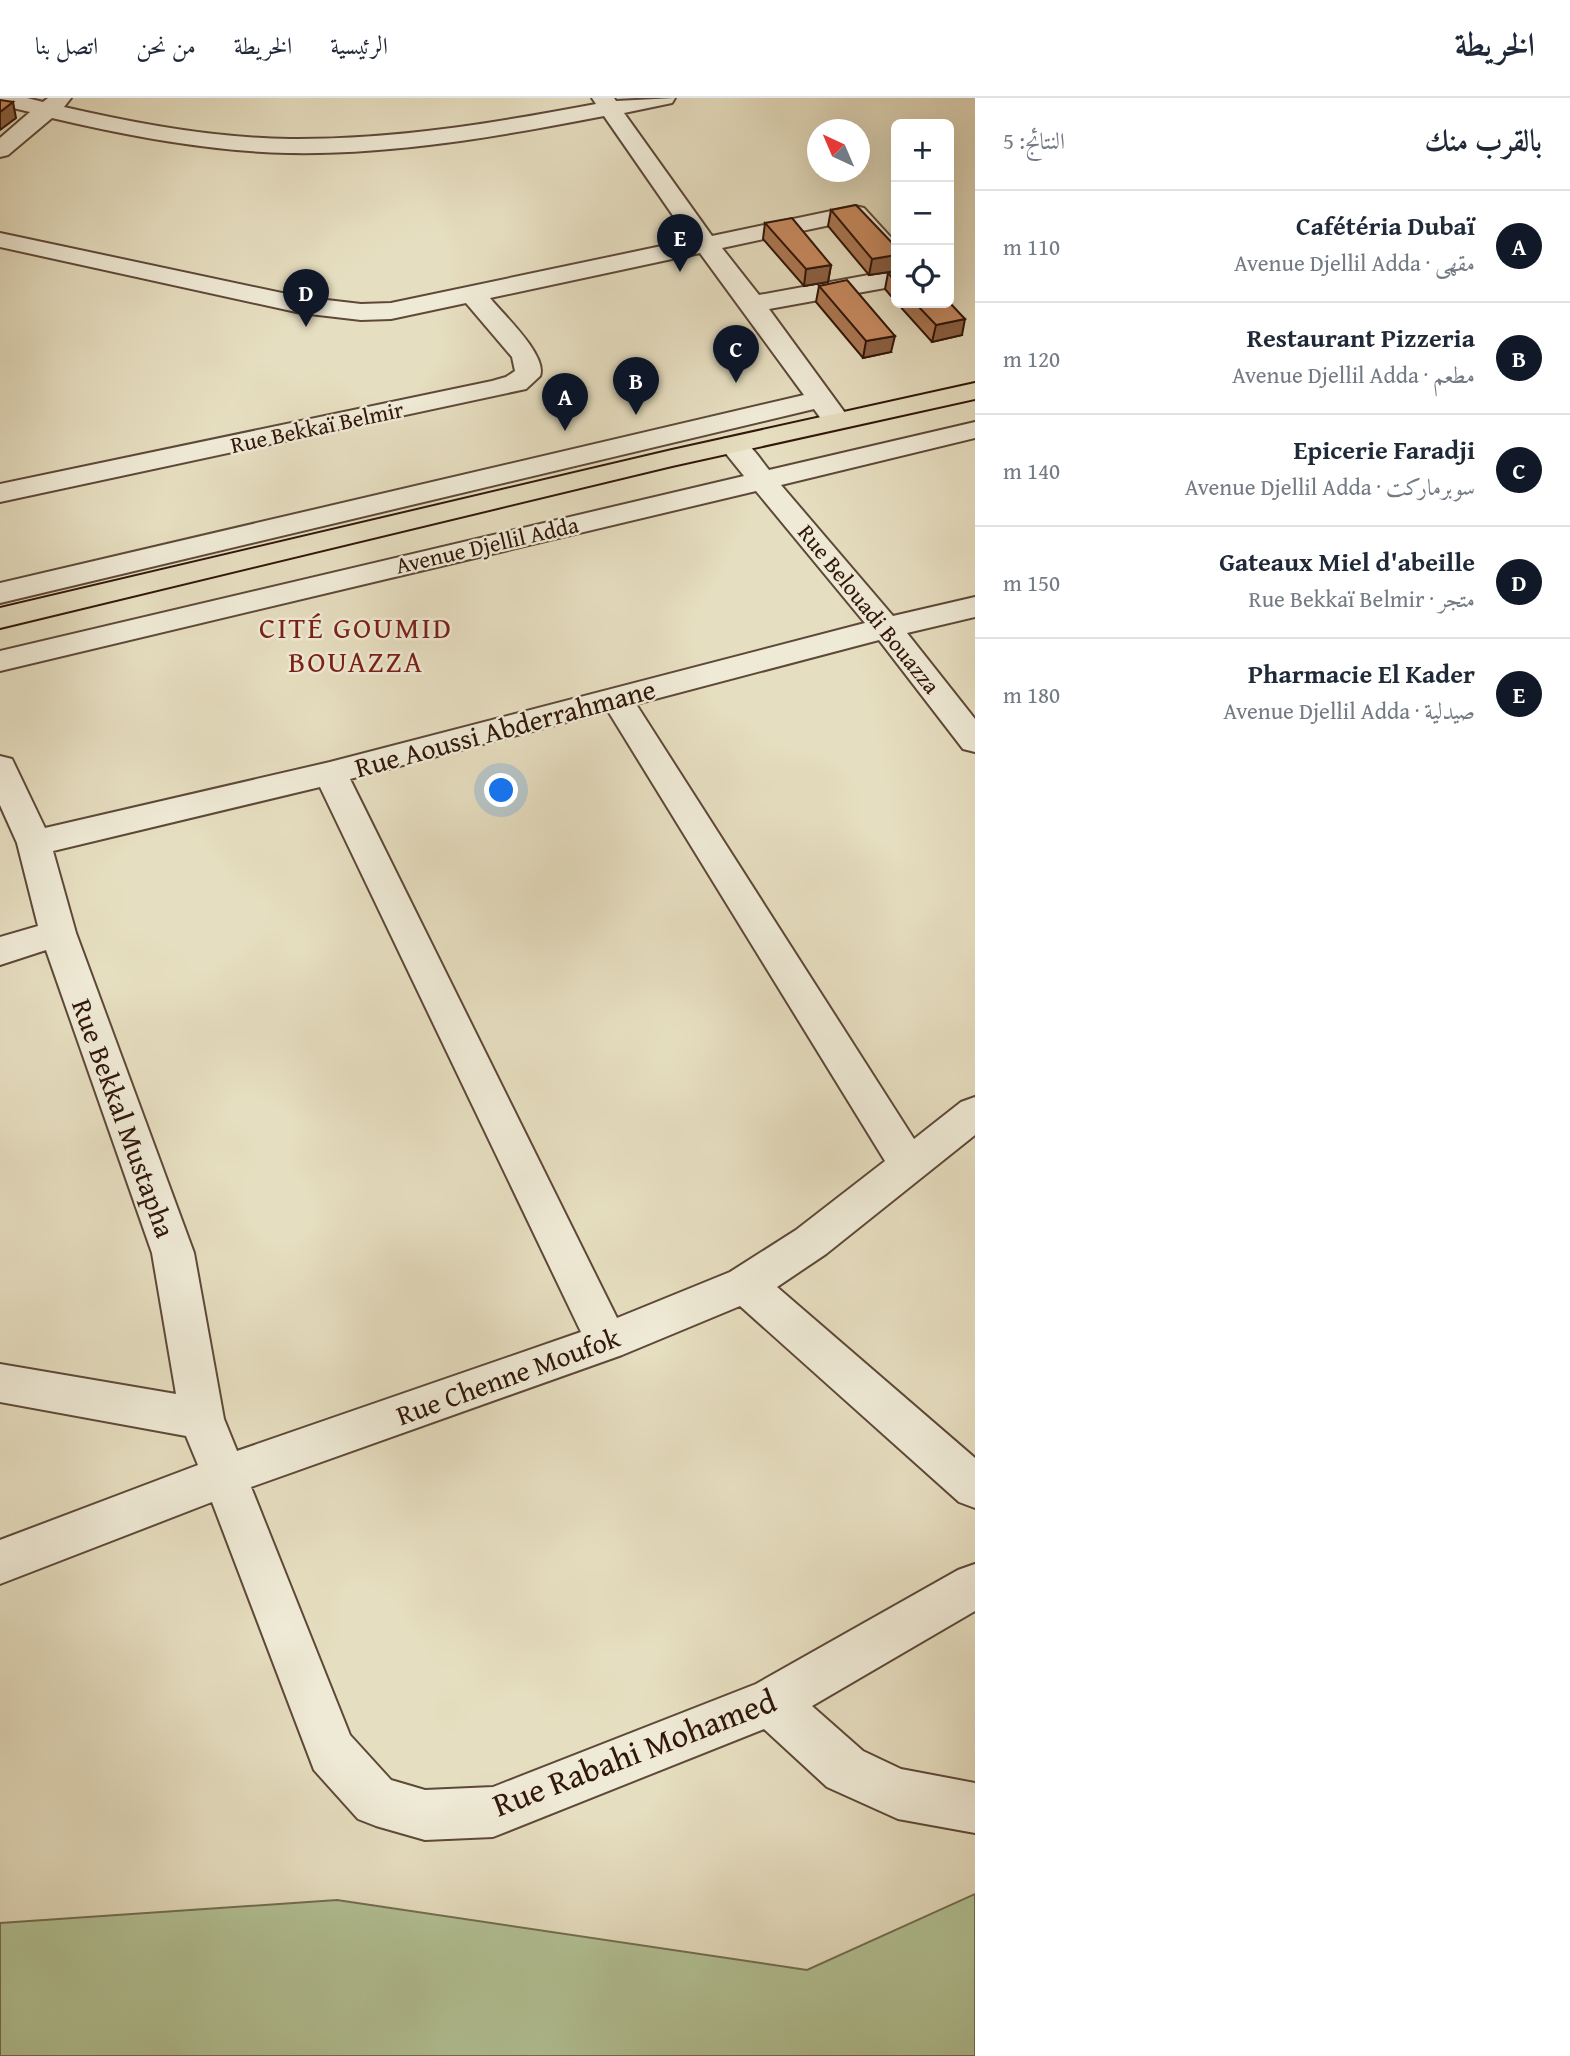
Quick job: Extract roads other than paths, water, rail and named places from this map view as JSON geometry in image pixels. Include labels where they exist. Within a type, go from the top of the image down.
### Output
[{"type":"main road","name":"Avenue Djellil Adda","points":[[0,618],[733,445],[829,410],[975,391]]},
{"type":"street","points":[[0,98],[59,107]]},
{"type":"street","points":[[59,107],[66,129],[108,138],[201,147],[238,141],[288,146],[379,143],[607,103],[664,98]]},
{"type":"street","points":[[607,103],[829,410]]},
{"type":"street","points":[[0,149],[59,107]]},
{"type":"street","points":[[0,240],[301,304],[361,312],[391,311],[855,213],[891,253]]},
{"type":"street","points":[[753,304],[891,279]]},
{"type":"street","name":"Rue Bekkaï Belmir","points":[[0,494],[492,390],[523,381],[529,374],[530,366],[524,355],[471,292]]},
{"type":"street","name":"Avenue Djellil Adda","points":[[0,593],[829,410]]},
{"type":"street","name":"Avenue Djellil Adda","points":[[0,661],[975,430]]},
{"type":"street","name":"Rue Belouadi Bouazza","points":[[733,445],[886,628],[975,741]]},
{"type":"street","name":"Rue Aoussi Abderrahmane","points":[[34,843],[330,773],[975,607]]},
{"type":"street","points":[[617,699],[910,1166]]},
{"type":"street","name":"Rue Bekkal Mustapha","points":[[0,767],[8,808],[34,843],[58,933],[173,1253],[202,1419],[225,1476]]},
{"type":"street","points":[[330,773],[607,1342]]},
{"type":"street","points":[[0,951],[58,933]]},
{"type":"street","name":"Rue Chenne Moufok","points":[[0,1562],[225,1476],[607,1342],[745,1286],[811,1242],[975,1113]]},
{"type":"street","points":[[745,1286],[975,1487]]},
{"type":"street","points":[[0,1383],[202,1419]]},
{"type":"street","name":"Rue Rabahi Mohamed","points":[[225,1476],[332,1752],[376,1801],[425,1815],[494,1812],[771,1702],[975,1586]]},
{"type":"street","points":[[771,1702],[845,1769],[898,1794],[975,1808]]},
{"type":"place","name":"Pharmacie El Kader","points":[[680,272]]},
{"type":"place","name":"Gateaux Miel d'abeille","points":[[306,327]]},
{"type":"place","name":"Epicerie Faradji","points":[[736,383]]},
{"type":"place","name":"Restaurant Pizzeria","points":[[636,415]]},
{"type":"place","name":"Cafétéria Dubaï","points":[[565,431]]},
{"type":"district","name":"CITÉ GOUMID BOUAZZA","points":[[356,645]]}]
